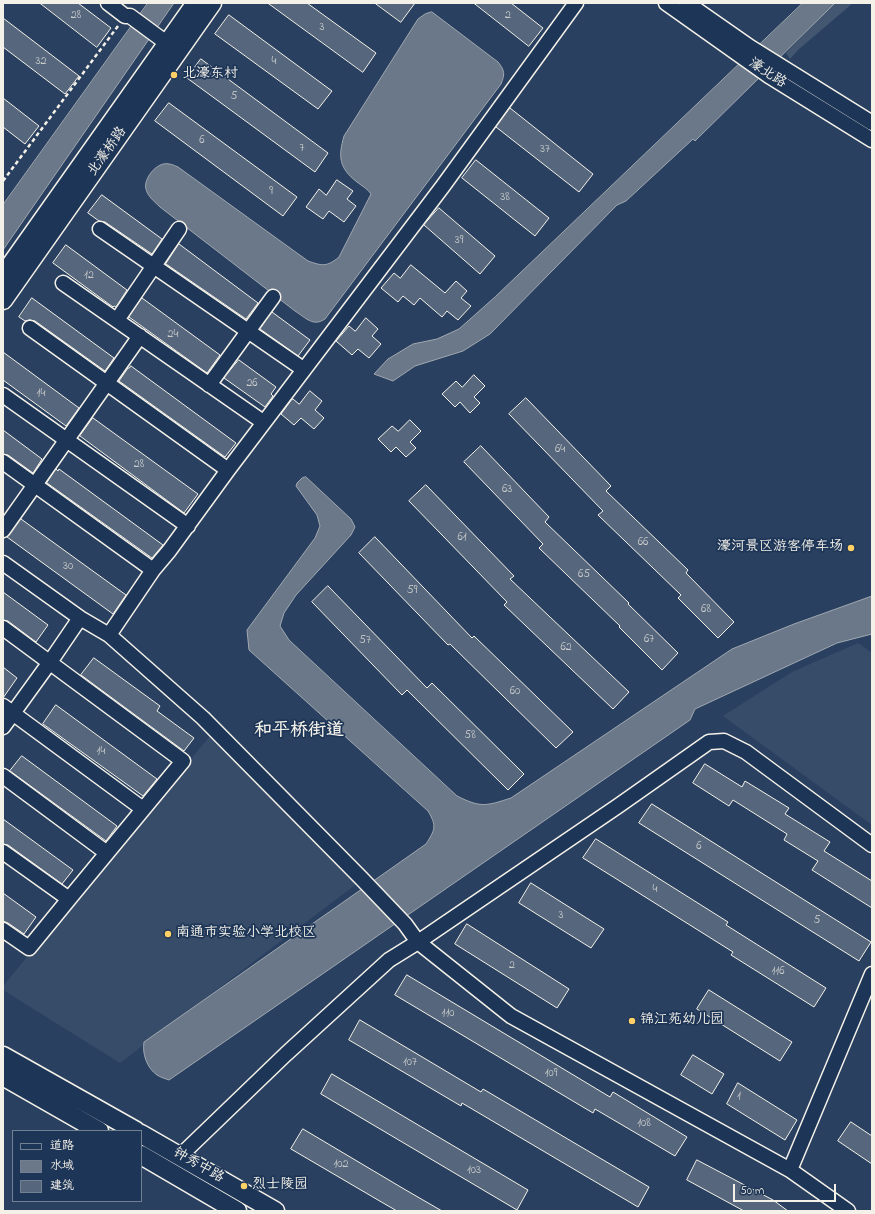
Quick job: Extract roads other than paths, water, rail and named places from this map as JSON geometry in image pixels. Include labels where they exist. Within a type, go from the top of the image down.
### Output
[{"type":"main road","name":"北濠桥路","points":[[3,276],[162,40],[196,3]]},
{"type":"main road","name":"北濠桥路","points":[[3,300],[212,3]]},
{"type":"main road","points":[[3,1056],[134,1130]]},
{"type":"main road","points":[[3,1076],[97,1130]]},
{"type":"main road","name":"钟秀中路","points":[[142,1135],[275,1211]]},
{"type":"main road","name":"钟秀中路","points":[[142,1156],[237,1211]]},
{"type":"street","points":[[108,3],[162,40]]},
{"type":"street","points":[[109,634],[153,570],[188,526],[303,369],[443,186],[576,3]]},
{"type":"street","name":"濠北路","points":[[666,3],[774,70],[872,123]]},
{"type":"street","name":"濠北路","points":[[687,3],[745,52]]},
{"type":"street","name":"濠北路","points":[[774,70],[872,140]]},
{"type":"street","points":[[117,320],[179,229]]},
{"type":"street","points":[[100,230],[303,369]]},
{"type":"street","points":[[64,282],[263,422]]},
{"type":"street","points":[[209,385],[273,297]]},
{"type":"street","points":[[30,328],[228,470]]},
{"type":"street","points":[[3,530],[34,484],[140,336]]},
{"type":"street","points":[[3,395],[188,526]]},
{"type":"street","points":[[3,462],[153,570]]},
{"type":"street","points":[[3,563],[80,618],[109,634],[203,718],[362,878],[405,924],[418,942],[511,1016],[790,1170],[848,1211]]},
{"type":"street","points":[[3,727],[8,709],[50,662],[80,618]]},
{"type":"street","points":[[3,628],[183,761],[29,948],[3,930]]},
{"type":"street","points":[[8,709],[144,809]]},
{"type":"street","points":[[180,1156],[286,1054],[389,960],[418,942],[618,806],[709,742],[724,741],[746,752],[872,845]]},
{"type":"street","points":[[3,776],[107,853]]},
{"type":"street","points":[[3,852],[69,899]]},
{"type":"street","points":[[790,1170],[872,974]]},
{"type":"water","points":[[148,3],[174,3],[3,250],[3,205]]},
{"type":"water","points":[[803,3],[835,3],[695,141],[693,139],[626,201],[617,205],[490,334],[463,351],[415,366],[393,381],[374,374],[388,359],[413,344],[437,339],[459,329],[495,297]]},
{"type":"water","points":[[432,12],[498,62],[504,73],[501,84],[325,319],[313,322],[306,319],[160,207],[148,194],[146,189],[147,180],[156,168],[164,164],[170,164],[178,167],[308,261],[324,265],[331,263],[339,257],[371,194],[367,189],[351,177],[343,167],[341,150],[344,136],[418,19],[425,14]]},
{"type":"water","points":[[306,477],[351,519],[355,527],[351,535],[296,595],[284,613],[280,626],[289,640],[457,796],[478,804],[495,803],[511,798],[732,649],[794,624],[872,596],[872,634],[837,643],[695,709],[690,720],[169,1080],[157,1075],[150,1069],[145,1056],[144,1042],[426,844],[434,828],[433,821],[428,811],[249,650],[247,630],[315,538],[320,526],[317,515],[296,486],[302,478]]},
{"type":"place","name":"北濠东村","points":[[174,75]]},
{"type":"place","name":"濠河景区游客停车场","points":[[851,548]]},
{"type":"place","name":"南通市实验小学北校区","points":[[168,934]]},
{"type":"place","name":"锦江苑幼儿园","points":[[632,1021]]},
{"type":"place","name":"烈士陵园","points":[[244,1186]]},
{"type":"district","name":"和平桥街道","points":[[299,732]]}]
